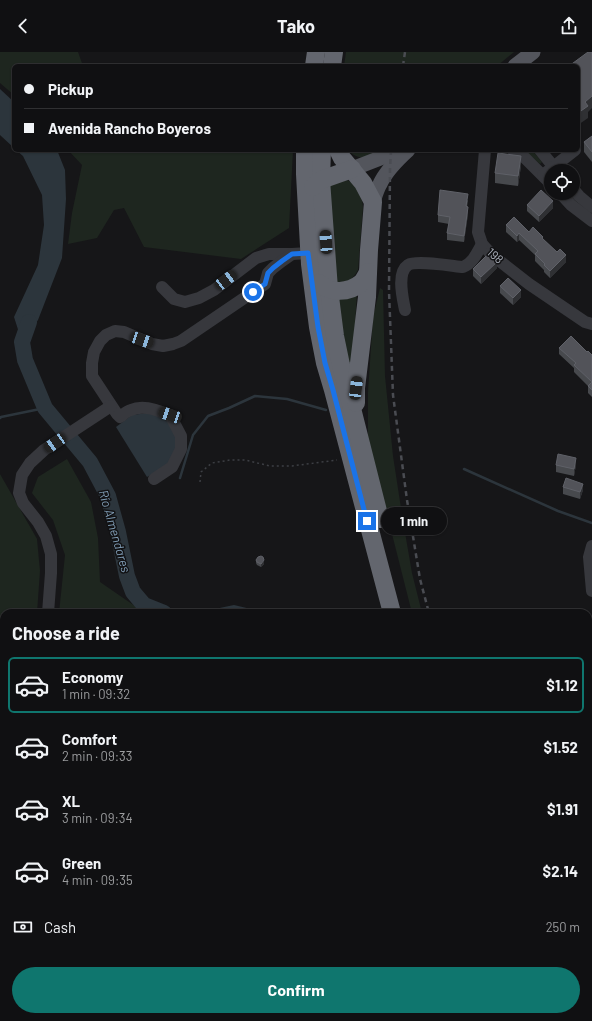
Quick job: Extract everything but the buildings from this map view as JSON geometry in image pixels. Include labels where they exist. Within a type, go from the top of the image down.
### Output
[{"type":"highway","points":[[314,64],[316,52]]},
{"type":"highway","points":[[332,64],[334,52]]},
{"type":"highway","points":[[305,152],[306,197],[304,257],[325,363],[391,609]]},
{"type":"highway","points":[[322,152],[321,180],[329,290],[335,336],[359,438],[403,609]]},
{"type":"highway","points":[[339,152],[342,158],[364,183],[373,202],[367,298],[356,388],[356,415],[359,438]]},
{"type":"highway","points":[[306,197],[312,188],[321,180],[352,169]]},
{"type":"highway","points":[[304,257],[320,283],[329,290],[340,291],[350,289],[360,283],[368,272]]},
{"type":"main road","points":[[518,64],[534,52]]},
{"type":"main road","points":[[352,169],[396,152]]},
{"type":"main road","points":[[373,202],[382,179],[406,152]]},
{"type":"street","name":"198","points":[[485,152],[478,232],[482,244],[492,255],[529,284],[589,323]]},
{"type":"street","points":[[518,152],[544,177]]},
{"type":"street","points":[[542,152],[551,164]]},
{"type":"street","points":[[560,164],[573,152]]},
{"type":"street","points":[[580,197],[592,207]]},
{"type":"street","points":[[566,200],[592,221]]},
{"type":"street","points":[[405,310],[401,290],[402,273],[408,265],[417,263],[468,265],[473,260],[482,244]]},
{"type":"street","points":[[162,288],[174,299],[185,302],[199,298],[214,290],[256,258],[269,254],[304,257]]},
{"type":"street","points":[[154,479],[172,467],[181,449],[181,436],[170,415],[142,408],[132,410],[120,417],[117,414],[92,376],[94,352],[100,341],[106,335],[115,331],[124,332],[152,344],[163,346],[181,341],[265,284],[268,273],[273,268],[304,257]]},
{"type":"street","points":[[589,323],[592,332]]},
{"type":"street","points":[[48,609],[51,554],[46,536],[38,522],[23,503],[19,493],[22,475],[30,463],[44,450],[111,406]]},
{"type":"street","points":[[592,546],[589,557],[592,591]]},
{"type":"path","points":[[200,482],[201,472],[212,463],[230,460],[245,460],[270,466],[292,466],[351,459]]},
{"type":"shaded area","points":[[0,52],[78,52],[82,64],[12,64],[12,93],[0,83]]},
{"type":"shaded area","points":[[346,52],[514,52],[499,64],[344,64]]},
{"type":"shaded area","points":[[0,89],[12,100],[12,146],[0,135]]},
{"type":"shaded area","points":[[18,152],[58,152],[65,170],[66,199],[62,258],[38,320],[22,342],[14,317],[38,265],[44,225],[42,195],[23,156]]},
{"type":"shaded area","points":[[70,152],[293,152],[289,228],[241,259],[144,247],[124,208],[114,210],[97,238],[68,244],[72,213],[82,165]]},
{"type":"shaded area","points":[[350,152],[382,152],[367,157],[357,157]]},
{"type":"shaded area","points":[[526,152],[534,152],[542,162],[540,164]]},
{"type":"shaded area","points":[[347,180],[357,188],[363,207],[358,270],[349,280],[336,284],[326,183]]},
{"type":"shaded area","points":[[380,288],[383,290],[385,376],[393,456],[412,573],[421,609],[411,609],[368,439],[368,392],[373,317]]},
{"type":"shaded area","points":[[357,291],[353,359],[350,363],[346,363],[337,298]]},
{"type":"shaded area","points":[[147,413],[160,415],[171,425],[176,434],[176,449],[167,465],[147,477],[116,427],[132,415]]},
{"type":"shaded area","points":[[67,459],[91,502],[98,538],[100,582],[140,609],[59,609],[65,555],[53,520],[32,493],[38,477]]},
{"type":"shaded area","points":[[0,474],[37,539],[40,571],[37,609],[0,609]]},
{"type":"shaded area","points":[[234,605],[250,609],[215,609]]},
{"type":"waterway","name":"Río Almendares","points":[[29,322],[22,342],[25,360],[45,408],[90,462],[108,496],[118,532],[127,576],[133,592],[144,605],[154,609]]},
{"type":"waterway","points":[[180,478],[193,435],[208,416],[255,396],[287,399],[326,410]]},
{"type":"waterway","points":[[0,418],[45,408]]},
{"type":"waterway","points":[[464,469],[558,511],[592,523]]},
{"type":"railway","points":[[403,64],[405,52]]},
{"type":"railway","points":[[391,152],[389,291],[393,395],[407,500],[420,579],[428,609]]},
{"type":"route","points":[[253,292],[265,284],[268,273],[282,261],[292,254],[308,253],[318,327],[325,363],[367,521]]}]
